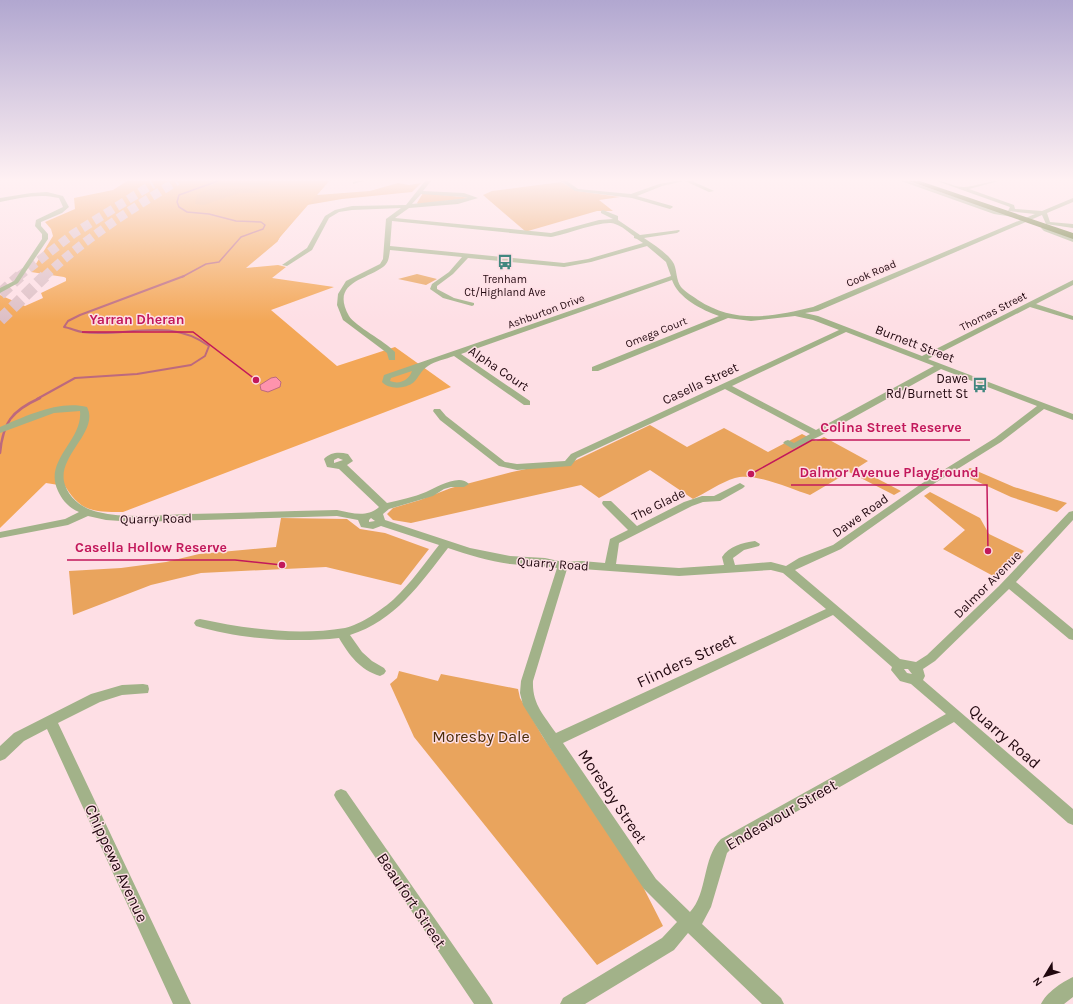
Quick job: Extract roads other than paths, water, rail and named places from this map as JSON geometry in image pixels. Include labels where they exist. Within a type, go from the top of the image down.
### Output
[{"type":"highway","points":[[1054,228],[1073,236]]},
{"type":"highway","points":[[1059,228],[1073,231]]},
{"type":"street","points":[[0,291],[16,282],[44,239],[45,234],[40,228]]},
{"type":"street","points":[[285,265],[310,249],[321,228]]},
{"type":"street","points":[[388,228],[386,259],[382,265],[355,278],[345,285],[341,294],[341,304],[346,318],[391,352],[392,358]]},
{"type":"street","points":[[479,228],[551,235],[563,234],[583,228]]},
{"type":"street","points":[[624,228],[668,259],[678,287],[706,309],[726,316]]},
{"type":"street","name":"Cook Road","points":[[726,316],[756,319],[778,317],[790,313],[809,311],[988,228]]},
{"type":"street","points":[[1044,228],[1073,240]]},
{"type":"street","points":[[636,237],[677,231]]},
{"type":"street","points":[[387,248],[564,265],[589,261],[646,244]]},
{"type":"street","points":[[466,256],[451,273],[434,285],[433,289],[440,294],[466,304],[472,304]]},
{"type":"street","name":"Ashburton Drive","points":[[424,365],[674,277]]},
{"type":"street","name":"Thomas Street","points":[[922,359],[1073,282]]},
{"type":"street","points":[[1029,304],[1073,318]]},
{"type":"street","name":"Burnett Street","points":[[809,311],[815,318]]},
{"type":"street","name":"Burnett Street","points":[[790,313],[815,318],[1073,418]]},
{"type":"street","name":"Omega Court","points":[[595,369],[726,316]]},
{"type":"street","name":"Casella Street","points":[[437,410],[443,418],[502,464],[517,467],[568,464],[574,456],[845,330]]},
{"type":"street","name":"Alpha Court","points":[[456,354],[527,403]]},
{"type":"street","points":[[788,443],[795,446],[940,366]]},
{"type":"street","points":[[726,386],[817,434]]},
{"type":"street","name":"Dawe Road","points":[[787,570],[803,561],[837,547],[924,486],[998,440],[1043,406]]},
{"type":"street","name":"Quarry Road","points":[[0,430],[17,423],[70,408],[84,409],[86,413],[79,434],[60,466],[58,477],[60,489],[69,502],[87,512],[111,518],[135,519],[337,513],[378,519],[446,544],[492,557],[545,562],[563,566],[582,565],[679,572],[755,566],[771,566],[787,570],[898,666],[907,664],[956,715],[1073,818]]},
{"type":"street","points":[[342,465],[385,507]]},
{"type":"street","points":[[378,519],[385,507],[430,494],[441,487],[450,484],[464,484]]},
{"type":"street","name":"The Glade","points":[[610,568],[614,541],[688,504],[702,499],[716,499],[740,486]]},
{"type":"street","points":[[606,503],[635,530]]},
{"type":"street","points":[[0,536],[68,522],[87,512]]},
{"type":"street","name":"Dalmor Avenue","points":[[915,674],[1009,583],[1073,514]]},
{"type":"street","points":[[200,623],[232,631],[308,635],[342,632],[369,622],[391,607],[446,544]]},
{"type":"street","points":[[732,569],[727,557],[731,553],[755,544]]},
{"type":"street","name":"Moresby Street","points":[[563,566],[527,681],[526,693],[530,706],[650,884],[775,1004]]},
{"type":"street","points":[[1009,583],[1073,636]]},
{"type":"street","name":"Flinders Street","points":[[553,741],[834,610]]},
{"type":"street","points":[[342,632],[356,655],[370,666],[380,671]]},
{"type":"street","points":[[0,755],[19,738],[96,698],[122,690],[143,689]]},
{"type":"street","name":"Endeavour Street","points":[[570,1004],[668,944],[697,917],[703,907],[721,849],[726,844],[956,715]]},
{"type":"street","name":"Chippewa Avenue","points":[[51,722],[182,1004]]},
{"type":"street","name":"Beaufort Street","points":[[341,795],[484,1004]]},
{"type":"street","points":[[1050,1004],[1073,986]]},
{"type":"waterway","points":[[184,276],[206,264],[219,262],[241,237],[264,228]]},
{"type":"waterway","points":[[37,399],[75,378],[137,374],[191,365],[205,356],[209,346],[194,337],[178,332],[147,330],[99,333],[82,332],[64,327],[68,321],[80,315],[184,276]]},
{"type":"waterway","points":[[0,453],[3,434],[10,419],[22,408],[40,398]]},
{"type":"tunnel","points":[[18,277],[83,228]]},
{"type":"tunnel","points":[[44,277],[75,250],[105,228]]},
{"type":"tunnel","points":[[0,294],[20,276]]},
{"type":"tunnel","points":[[0,320],[45,276]]},
{"type":"place","name":"Trenham Ct/Highland Ave","points":[[505,262]]},
{"type":"place","name":"Yarran Dheran","points":[[256,380]]},
{"type":"place","name":"Dawe Rd/Burnett St","points":[[980,385]]},
{"type":"place","name":"Colina Street Reserve","points":[[751,474]]},
{"type":"place","name":"Dalmor Avenue Playground","points":[[988,551]]},
{"type":"place","name":"Casella Hollow Reserve","points":[[282,565]]},
{"type":"park label","name":"Moresby Dale","points":[[481,736]]}]
